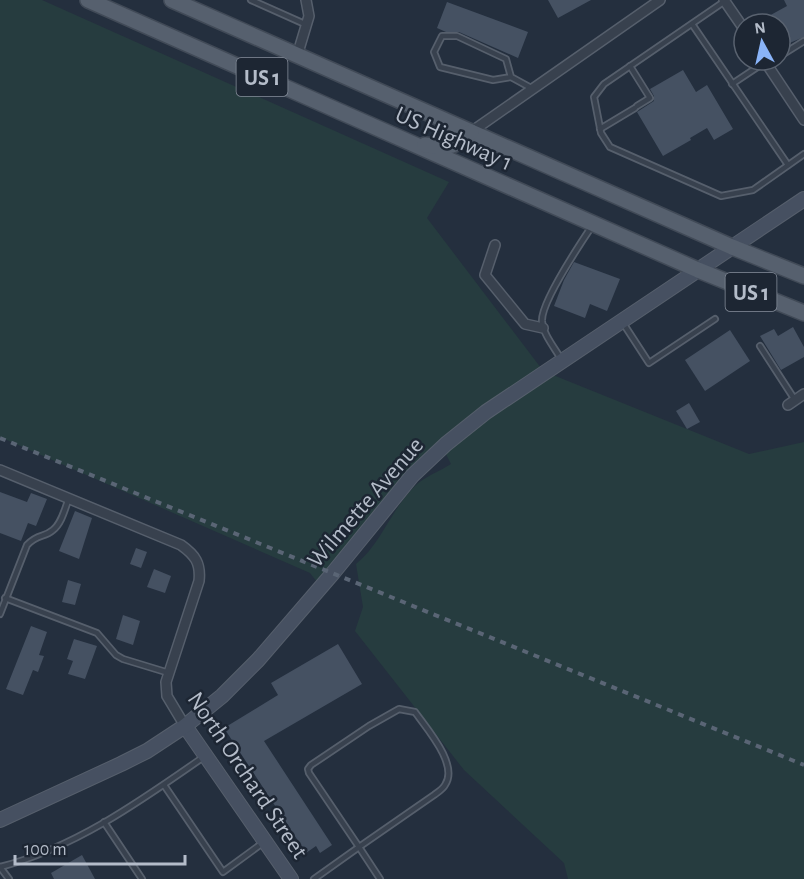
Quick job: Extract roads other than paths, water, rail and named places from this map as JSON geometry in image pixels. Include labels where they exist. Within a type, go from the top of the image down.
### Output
[{"type":"main road","name":"US Highway 1","points":[[88,0],[698,270],[804,313]]},
{"type":"main road","name":"US Highway 1","points":[[180,1],[297,56],[732,247],[804,276]]},
{"type":"main road","points":[[414,144],[448,147],[459,144],[471,132]]},
{"type":"street","points":[[297,56],[308,25],[309,8],[306,0]]},
{"type":"street","points":[[471,132],[660,0]]},
{"type":"street","points":[[774,72],[804,120]]},
{"type":"street","name":"Wilmette Avenue","points":[[0,820],[121,765],[185,726],[222,696],[258,660],[412,476],[437,452],[486,412],[804,199]]},
{"type":"street","points":[[495,245],[485,275],[525,324],[543,328]]},
{"type":"street","points":[[791,402],[804,394]]},
{"type":"street","name":"North Orchard Street","points":[[0,470],[182,545],[195,555],[199,564],[199,581],[166,682],[167,696],[205,756],[291,879]]},
{"type":"lane","points":[[250,0],[308,25]]},
{"type":"lane","points":[[726,0],[604,84],[594,97],[601,131],[610,147],[721,196],[753,190],[804,154]]},
{"type":"lane","points":[[692,24],[788,165]]},
{"type":"lane","points":[[511,77],[506,59],[457,36],[442,36],[434,52],[440,67],[493,80],[511,77],[533,89]]},
{"type":"lane","points":[[601,131],[650,98],[630,66]]},
{"type":"lane","points":[[732,84],[752,72]]},
{"type":"lane","points":[[562,361],[543,328],[542,318],[549,298],[593,224]]},
{"type":"lane","points":[[622,321],[649,363],[715,319]]},
{"type":"lane","points":[[760,346],[791,402]]},
{"type":"lane","points":[[0,614],[27,545],[34,537],[54,530],[62,518],[69,498]]},
{"type":"lane","points":[[5,598],[97,633],[116,655],[123,659],[169,673]]},
{"type":"lane","points":[[314,879],[358,847],[424,803],[445,785],[449,774],[448,763],[415,712],[399,709],[321,758],[308,769],[309,773],[358,847],[380,879]]},
{"type":"lane","points":[[9,879],[0,867],[54,848],[104,822],[131,807],[205,756]]},
{"type":"lane","points":[[164,785],[223,872],[266,842]]},
{"type":"lane","points":[[104,822],[142,879]]},
{"type":"railway","points":[[0,438],[804,765]]}]
